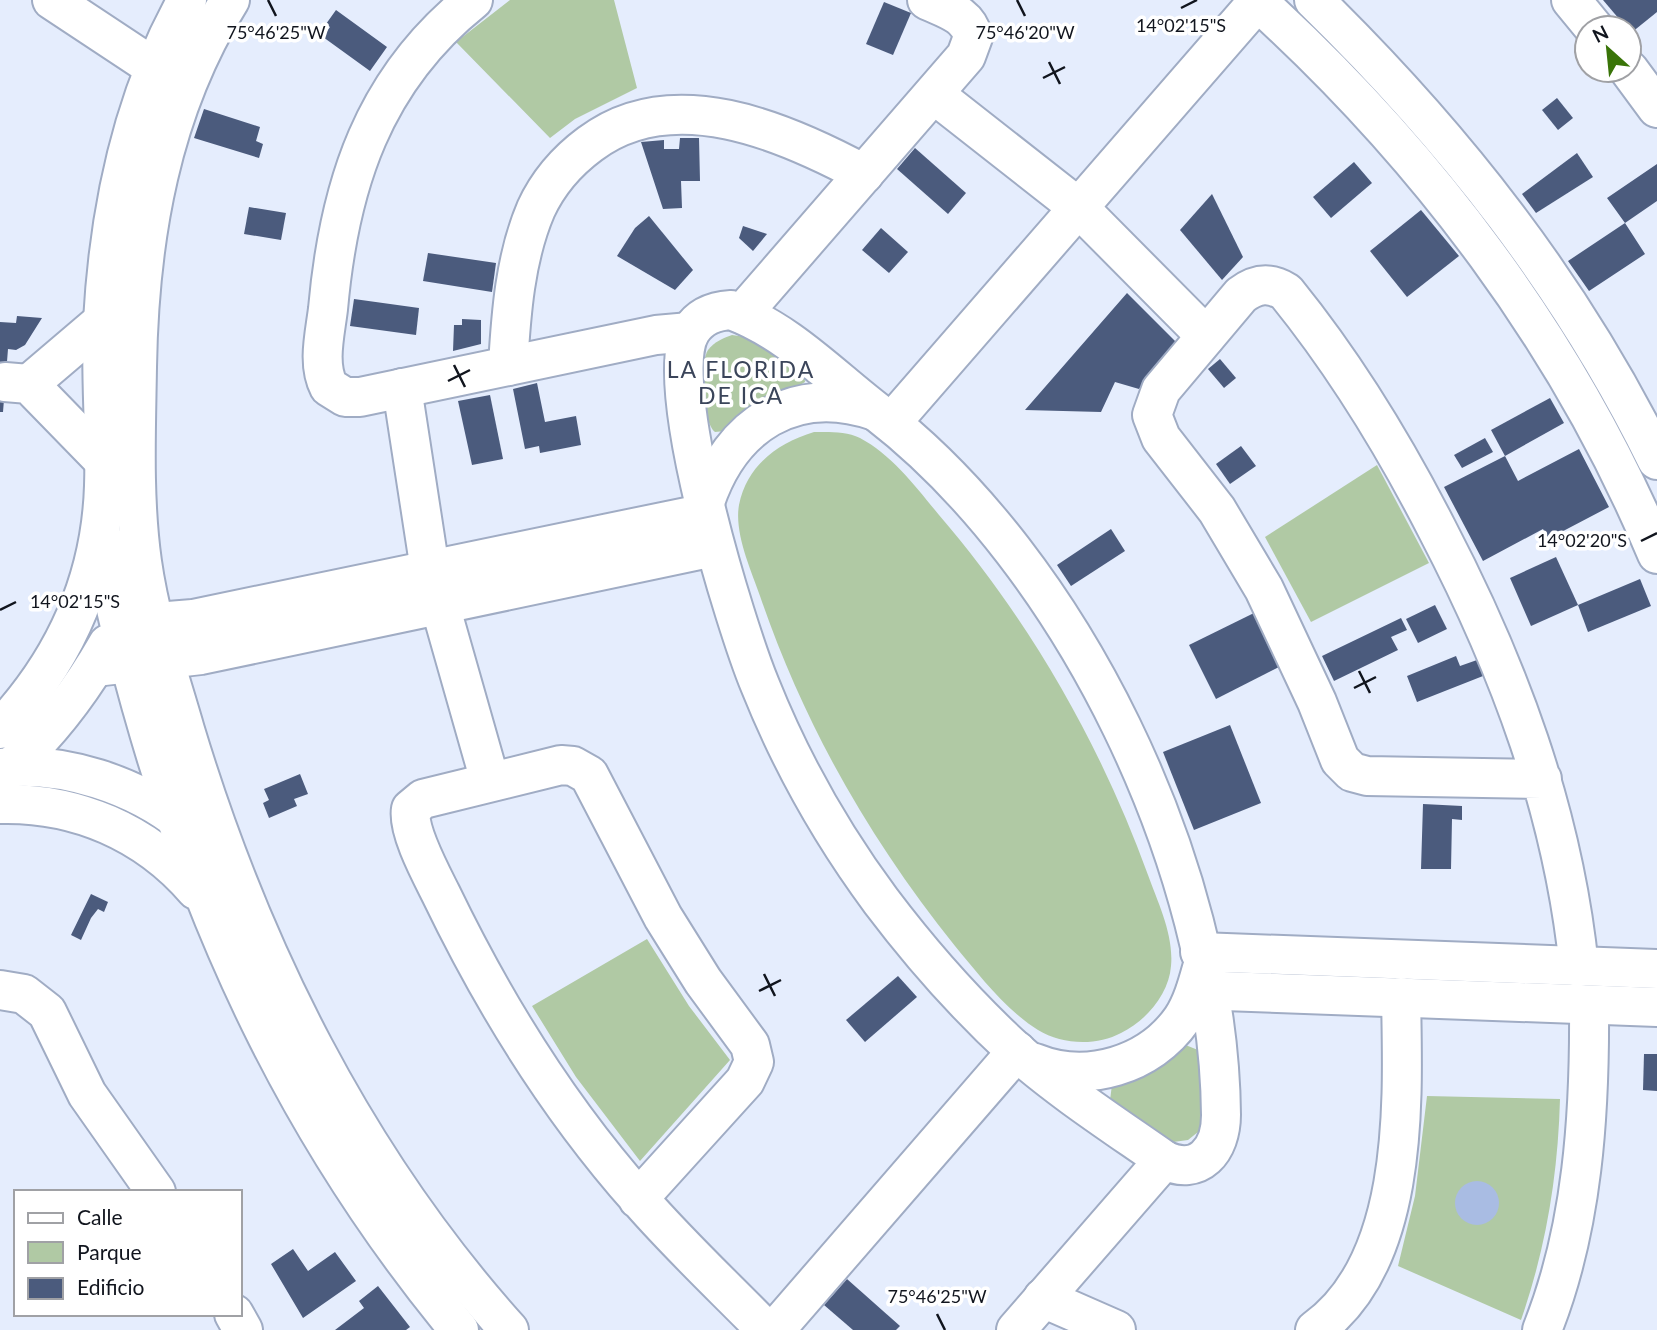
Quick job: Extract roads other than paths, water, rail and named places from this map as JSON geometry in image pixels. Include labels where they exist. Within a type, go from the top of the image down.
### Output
[{"type":"street","points":[[52,0],[169,77]]},
{"type":"street","points":[[169,77],[187,0]]},
{"type":"street","points":[[0,729],[37,687],[74,624],[92,574],[119,532],[120,187],[129,142],[169,77],[230,0]]},
{"type":"street","points":[[473,0],[417,55],[380,108],[352,174],[335,248],[324,377],[336,394],[345,397],[402,388],[656,335],[690,332]]},
{"type":"street","points":[[742,314],[935,95],[966,56],[973,37],[962,17],[927,0]]},
{"type":"street","points":[[1314,0],[1431,120],[1500,205],[1575,311],[1612,372],[1657,460]]},
{"type":"street","points":[[1571,0],[1582,14]]},
{"type":"street","points":[[884,417],[1079,208],[1257,1],[1371,114],[1475,238],[1541,332],[1575,390],[1657,554]]},
{"type":"street","points":[[1639,84],[1657,108]]},
{"type":"street","points":[[935,95],[1079,208],[1206,336]]},
{"type":"street","points":[[508,366],[517,281],[535,212],[546,190],[561,170],[601,135],[653,114],[700,115],[726,120],[782,138],[864,174]]},
{"type":"street","points":[[1542,779],[1367,776],[1352,772],[1344,766],[1264,589],[1217,510],[1155,428],[1152,415],[1157,397],[1241,295],[1251,287],[1264,284],[1276,286],[1286,292],[1307,317],[1371,410],[1448,551],[1513,693],[1542,779],[1567,877],[1579,967]]},
{"type":"street","points":[[731,310],[742,314],[817,360],[937,464],[988,519],[1036,582],[1084,659],[1129,742],[1175,861],[1201,974],[1221,1108],[1219,1132],[1210,1153],[1194,1165],[1184,1167],[1164,1160],[1022,1055],[914,943],[880,900],[829,822],[760,685],[708,521],[686,403],[685,361],[690,332],[708,315],[731,310]]},
{"type":"street","points":[[104,461],[17,383],[121,322]]},
{"type":"street","points":[[121,322],[104,461],[119,532],[145,585],[130,663],[174,816],[303,1028],[366,1138],[467,1279],[509,1330]]},
{"type":"street","points":[[402,388],[434,587],[490,781]]},
{"type":"street","points":[[708,521],[712,479],[738,439],[773,415],[818,402],[838,402],[884,417]]},
{"type":"street","points":[[4,771],[54,724],[130,663],[708,521]]},
{"type":"street","points":[[74,624],[137,624],[193,619],[434,587]]},
{"type":"street","points":[[137,624],[130,663],[195,763],[221,894],[254,1012],[308,1115],[402,1258],[459,1330]]},
{"type":"street","points":[[638,1199],[745,1081],[754,1062],[754,1054],[663,917],[589,775],[581,769],[561,765],[423,799],[411,810],[410,821],[453,919],[509,1017],[569,1110],[638,1199],[766,1330]]},
{"type":"street","points":[[4,771],[60,771],[96,780],[136,795],[174,816]]},
{"type":"street","points":[[0,804],[63,809],[116,827],[221,894]]},
{"type":"street","points":[[1201,974],[1579,967],[1657,969]]},
{"type":"street","points":[[1201,974],[1401,997],[1657,1007]]},
{"type":"street","points":[[1022,1055],[1063,1071],[1083,1072],[1130,1061],[1167,1036],[1181,1020],[1201,974]]},
{"type":"street","points":[[0,990],[24,994],[47,1012],[87,1094],[155,1190]]},
{"type":"street","points":[[1315,1330],[1353,1294],[1366,1272],[1380,1236],[1392,1182],[1400,1118],[1401,997]]},
{"type":"street","points":[[1542,1330],[1565,1260],[1578,1190],[1587,1098],[1589,1004]]},
{"type":"street","points":[[775,1330],[1022,1055]]},
{"type":"street","points":[[1016,1330],[1164,1160]]},
{"type":"street","points":[[1043,1298],[1116,1330]]},
{"type":"water","points":[[1477,1181],[1493,1187],[1499,1203],[1493,1219],[1477,1225],[1461,1219],[1455,1203],[1461,1187]]},
{"type":"district","name":"LA FLORIDA DE ICA","points":[[741,382]]}]
